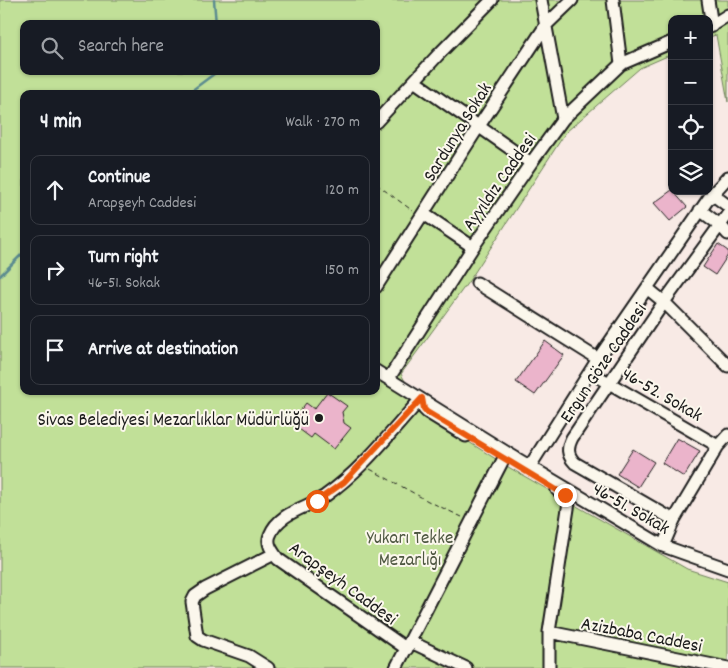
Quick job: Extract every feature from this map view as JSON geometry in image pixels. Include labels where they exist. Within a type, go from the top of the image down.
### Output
[{"type":"street","points":[[380,118],[492,0]]},
{"type":"street","points":[[541,0],[563,119]]},
{"type":"street","name":"Sardunya Sokak","points":[[380,281],[546,25],[572,0]]},
{"type":"street","points":[[613,0],[621,64]]},
{"type":"street","points":[[708,0],[709,15]]},
{"type":"street","points":[[713,24],[728,14]]},
{"type":"street","name":"Ayyıldız Caddesi","points":[[389,378],[473,247],[563,119],[621,64],[668,44]]},
{"type":"street","points":[[414,81],[531,162]]},
{"type":"street","name":"Ergun Göze Caddesi","points":[[713,193],[728,177]]},
{"type":"street","name":"Ergun Göze Caddesi","points":[[530,466],[598,359],[711,195]]},
{"type":"street","points":[[713,195],[728,206]]},
{"type":"street","points":[[700,210],[720,225],[728,234]]},
{"type":"street","name":"Ergun Göze Caddesi","points":[[674,520],[575,463],[568,454],[569,444],[664,302],[728,214]]},
{"type":"street","points":[[423,216],[473,247]]},
{"type":"street","points":[[477,283],[598,359]]},
{"type":"street","points":[[646,288],[664,302],[728,366]]},
{"type":"street","name":"46-51. Sokak","points":[[380,372],[663,546],[728,570]]},
{"type":"street","name":"46-52. Sokak","points":[[590,372],[718,446]]},
{"type":"street","name":"46-51. Sokak","points":[[422,398],[424,409],[427,412],[565,495],[569,500],[549,632]]},
{"type":"street","name":"Arapşeyh Caddesi","points":[[422,398],[344,482],[317,501],[281,520],[270,534],[270,548],[278,559],[409,645],[466,668]]},
{"type":"street","points":[[663,546],[674,520],[718,446],[728,435]]},
{"type":"street","points":[[396,668],[504,458]]},
{"type":"street","points":[[268,668],[249,656],[202,640],[197,636],[192,602],[195,596],[205,589],[274,554]]},
{"type":"street","points":[[549,632],[549,668]]},
{"type":"street","name":"Azizbaba Caddesi","points":[[549,632],[728,668]]},
{"type":"path","points":[[380,187],[423,216]]},
{"type":"path","points":[[361,463],[428,501],[472,521]]},
{"type":"green space","name":"Yukarı Tekke Mezarlığı","points":[[0,0],[728,0],[728,102],[716,35],[713,36],[713,15],[668,15],[668,56],[640,68],[566,132],[471,278],[401,374],[423,413],[510,468],[687,569],[728,582],[728,668],[0,668]]},
{"type":"building","points":[[668,193],[668,195],[676,195],[687,207],[670,221],[654,203]]},
{"type":"building","points":[[718,244],[728,251],[728,255],[715,275],[703,267]]},
{"type":"building","points":[[545,341],[564,355],[535,395],[516,382]]},
{"type":"building","name":"Sivas Belediyesi Mezarlıklar Müdürlüğü","points":[[325,395],[331,395],[347,406],[342,412],[344,423],[351,428],[334,449],[314,434],[311,438],[291,423],[306,403],[314,409]]},
{"type":"building","points":[[677,438],[700,451],[684,477],[662,463]]},
{"type":"building","points":[[633,449],[654,462],[638,487],[617,474]]},
{"type":"waterway","points":[[214,0],[216,20]]},
{"type":"waterway","points":[[192,90],[213,75]]},
{"type":"waterway","points":[[0,276],[20,256]]},
{"type":"place","name":"Sivas Belediyesi Mezarlıklar Müdürlüğü","points":[[319,418]]},
{"type":"route","points":[[317,501],[344,482],[422,398],[424,409],[427,412],[565,495]]}]
